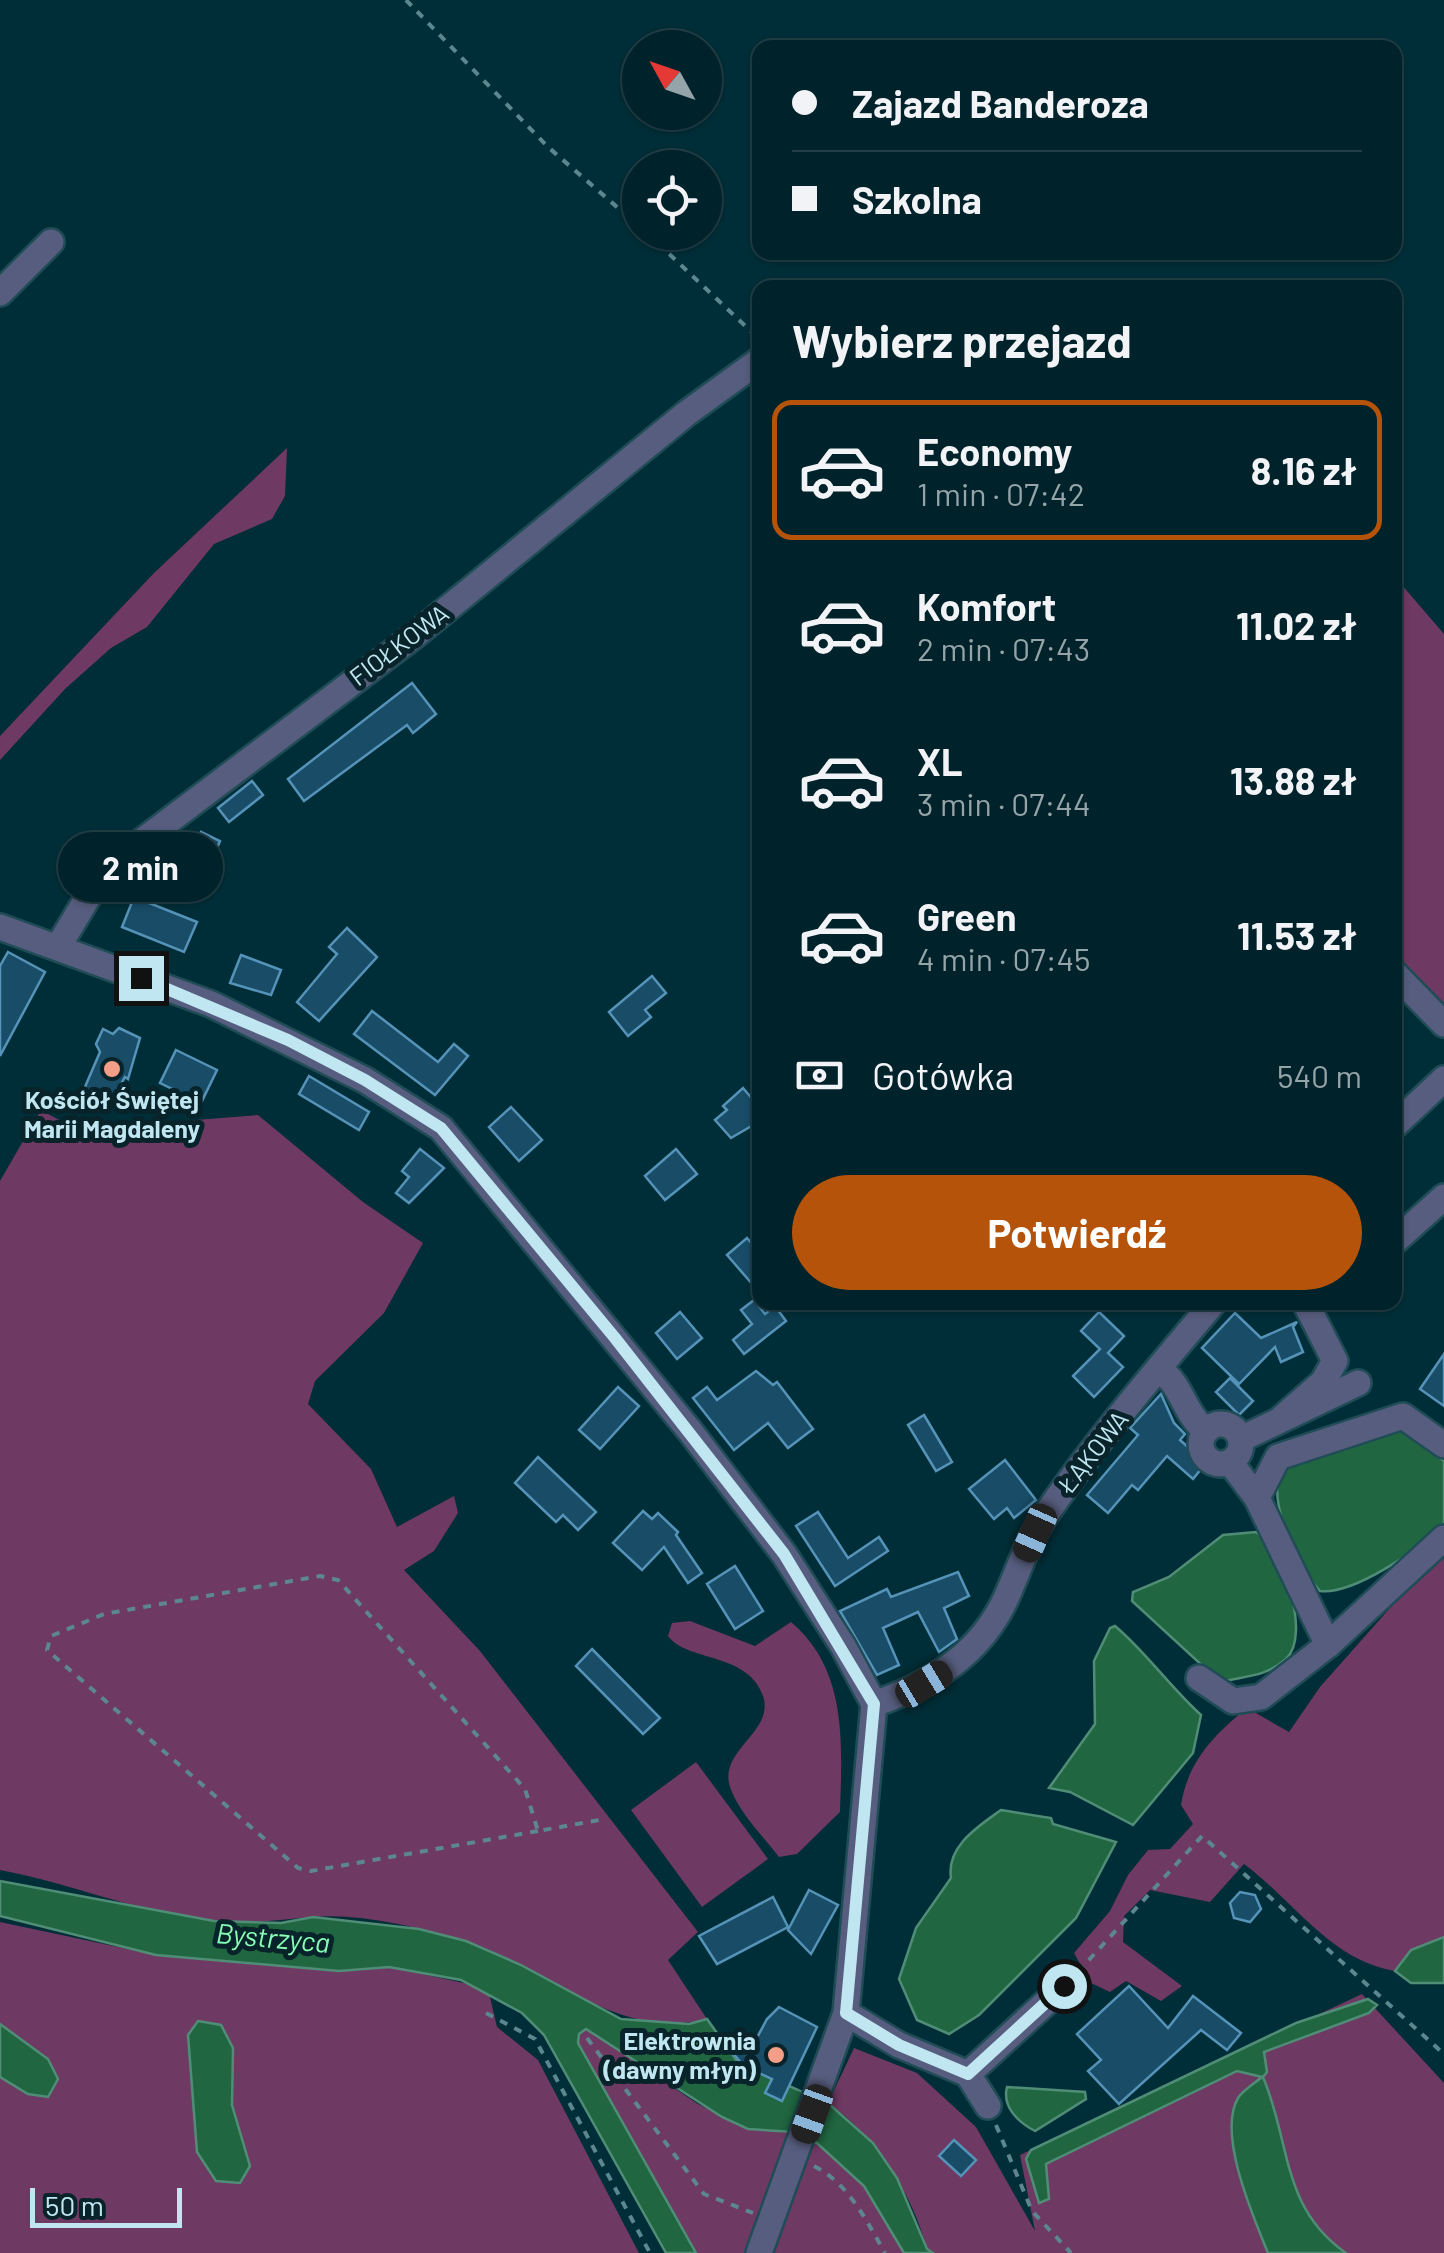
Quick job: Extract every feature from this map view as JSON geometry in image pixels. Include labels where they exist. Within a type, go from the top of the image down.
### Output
[{"type":"street","points":[[0,293],[51,242]]},
{"type":"street","name":"FIOŁKOWA","points":[[58,947],[91,892],[125,854],[414,636],[674,424],[752,366]]},
{"type":"street","points":[[0,927],[211,1004],[378,1088],[441,1128],[628,1354],[784,1554],[874,1704],[846,2013],[800,2149],[759,2253]]},
{"type":"street","points":[[1402,981],[1444,1024]]},
{"type":"street","points":[[1402,1118],[1444,1079]]},
{"type":"street","points":[[1402,1235],[1444,1196]]},
{"type":"street","name":"ŁĄKOWA","points":[[874,1704],[924,1684],[955,1664],[980,1640],[1006,1600],[1043,1518],[1207,1310]]},
{"type":"street","points":[[1235,1450],[1282,1418],[1323,1382],[1335,1361],[1309,1310]]},
{"type":"street","points":[[1159,1368],[1185,1399],[1190,1418],[1206,1431],[1225,1424],[1328,1645]]},
{"type":"street","points":[[1282,1418],[1358,1383]]},
{"type":"street","points":[[1257,1498],[1278,1458],[1376,1423],[1403,1416],[1444,1445]]},
{"type":"street","points":[[1199,1678],[1233,1702],[1262,1697],[1328,1645],[1444,1538]]},
{"type":"street","points":[[968,2074],[1064,1986]]},
{"type":"street","points":[[846,2013],[899,2045],[968,2074],[988,2106]]},
{"type":"path","points":[[406,0],[548,146],[622,211]]},
{"type":"path","points":[[665,250],[752,332]]},
{"type":"path","points":[[538,1831],[525,1789],[338,1580],[320,1576],[104,1614],[51,1636],[47,1650],[298,1868],[311,1871],[538,1831],[604,1819]]},
{"type":"path","points":[[1064,1986],[1135,1914],[1202,1836],[1444,2054]]},
{"type":"path","points":[[486,2013],[535,2039],[650,2253]]},
{"type":"path","points":[[587,2038],[704,2194],[772,2218]]},
{"type":"path","points":[[988,2106],[1032,2211],[1071,2253]]},
{"type":"path","points":[[800,2149],[833,2176],[861,2210],[885,2253]]},
{"type":"shaded area","points":[[287,448],[285,496],[272,519],[214,544],[147,627],[111,648],[65,689],[0,760],[0,736],[154,573]]},
{"type":"shaded area","points":[[1402,585],[1444,634],[1444,1007],[1402,965]]},
{"type":"shaded area","points":[[41,1110],[84,1134],[96,1123],[108,1137],[133,1125],[258,1115],[363,1202],[423,1243],[384,1313],[315,1381],[308,1404],[371,1469],[397,1527],[454,1496],[458,1513],[434,1551],[404,1570],[480,1651],[698,1932],[668,1960],[707,2019],[673,2023],[641,2020],[610,2011],[493,1952],[407,1926],[330,1916],[214,1921],[133,1905],[0,1870],[0,1181]]},
{"type":"shaded area","points":[[1444,1547],[1444,1937],[1411,1950],[1395,1971],[1372,1965],[1332,1943],[1244,1864],[1210,1902],[1150,1890],[1124,1916],[1123,1942],[1182,1986],[1161,2001],[1126,1981],[1110,1992],[1091,1983],[1074,1953],[1110,1911],[1128,1875],[1148,1850],[1170,1849],[1193,1824],[1181,1805],[1184,1789],[1204,1750],[1247,1708],[1289,1732],[1320,1687]]},
{"type":"shaded area","points":[[690,1621],[755,1646],[791,1622],[823,1662],[838,1710],[840,1812],[797,1854],[779,1857],[745,1815],[730,1787],[728,1774],[732,1762],[761,1720],[765,1709],[763,1696],[744,1672],[689,1650],[668,1636],[672,1623]]},
{"type":"shaded area","points":[[696,1762],[768,1859],[702,1907],[631,1810]]},
{"type":"shaded area","points":[[0,1922],[156,1955],[339,1971],[389,1967],[478,1986],[489,1993],[497,2027],[538,2060],[639,2253],[0,2253]]},
{"type":"shaded area","points":[[1362,1994],[1444,2083],[1444,2253],[933,2253],[927,2249],[912,2207],[890,2167],[862,2132],[828,2103],[854,2048],[917,2073],[976,2127],[1035,2231],[1020,2155]]},
{"type":"shaded area","points":[[586,2029],[698,2104],[748,2129],[794,2132],[817,2143],[864,2186],[904,2253],[696,2253],[578,2043],[579,2034]]},
{"type":"water","points":[[1398,1425],[1444,1461],[1444,1525],[1402,1558],[1367,1578],[1350,1586],[1320,1591],[1293,1549],[1280,1512],[1278,1479],[1283,1466]]},
{"type":"water","points":[[1256,1532],[1266,1541],[1284,1573],[1295,1612],[1293,1647],[1286,1659],[1271,1669],[1220,1682],[1132,1601],[1133,1592],[1169,1577],[1223,1535]]},
{"type":"water","points":[[1115,1626],[1201,1715],[1193,1753],[1133,1825],[1070,1792],[1049,1788],[1095,1724],[1094,1661],[1110,1628]]},
{"type":"water","points":[[1001,1810],[1051,1818],[1053,1824],[1116,1842],[1076,1918],[979,2015],[949,2034],[917,2020],[899,1979],[916,1928],[951,1878],[959,1847]]},
{"type":"water","name":"Bystrzyca","points":[[0,1881],[214,1921],[281,1923],[313,1917],[419,1929],[466,1941],[521,1965],[621,2019],[689,2024],[707,2019],[739,2064],[828,2103],[873,2143],[897,2178],[927,2249],[933,2253],[904,2253],[864,2186],[817,2143],[794,2132],[748,2129],[722,2117],[586,2029],[579,2034],[578,2043],[696,2253],[666,2253],[544,2035],[522,2013],[461,1980],[389,1967],[339,1971],[156,1955],[0,1916]]},
{"type":"water","points":[[1444,1937],[1444,1983],[1411,1983],[1395,1971],[1411,1950]]},
{"type":"water","points":[[1368,1999],[1377,2005],[1369,2013],[1264,2052],[1267,2072],[1263,2077],[1299,2195],[1325,2235],[1346,2253],[1268,2253],[1240,2175],[1232,2132],[1238,2098],[1262,2077],[1237,2071],[1046,2164],[1049,2199],[1039,2203],[1026,2159],[1031,2150],[1296,2023]]},
{"type":"water","points":[[198,2021],[221,2025],[233,2048],[232,2105],[250,2166],[240,2183],[216,2181],[197,2152],[188,2035]]},
{"type":"water","points":[[0,2024],[48,2059],[58,2079],[48,2097],[28,2094],[0,2077]]},
{"type":"water","points":[[1007,2087],[1085,2092],[1086,2099],[1035,2131],[1013,2113],[1007,2101]]},
{"type":"building","points":[[412,683],[436,714],[413,733],[407,725],[304,801],[288,779]]},
{"type":"building","points":[[252,781],[263,795],[229,822],[218,808]]},
{"type":"building","points":[[201,832],[220,841],[201,887],[181,878]]},
{"type":"building","points":[[134,897],[197,922],[184,952],[122,927]]},
{"type":"building","points":[[347,928],[377,957],[319,1021],[297,1002],[337,954],[329,947]]},
{"type":"building","points":[[8,952],[45,972],[0,1056],[0,966]]},
{"type":"building","points":[[241,955],[281,970],[271,995],[230,983]]},
{"type":"building","points":[[652,976],[666,993],[645,1010],[651,1017],[628,1036],[609,1012]]},
{"type":"building","points":[[372,1011],[438,1062],[454,1044],[468,1056],[435,1095],[354,1034]]},
{"type":"building","name":"Kościół Świętej Marii Magdaleny","points":[[119,1028],[140,1038],[128,1079],[125,1077],[108,1107],[82,1094],[100,1052],[96,1044],[103,1029],[113,1034]]},
{"type":"building","points":[[176,1050],[217,1070],[201,1103],[160,1083]]},
{"type":"building","points":[[309,1076],[369,1112],[359,1130],[299,1094]]},
{"type":"building","points":[[743,1088],[752,1099],[752,1126],[731,1138],[715,1120],[727,1110],[723,1106]]},
{"type":"building","points":[[511,1107],[542,1140],[519,1161],[489,1127]]},
{"type":"building","points":[[420,1149],[444,1168],[409,1203],[396,1193],[409,1177],[402,1171]]},
{"type":"building","points":[[676,1149],[697,1174],[665,1200],[645,1176]]},
{"type":"building","points":[[747,1238],[752,1244],[752,1284],[727,1255]]},
{"type":"building","points":[[752,1302],[752,1310],[765,1314],[778,1310],[786,1321],[744,1354],[733,1340],[752,1324],[741,1310]]},
{"type":"building","points":[[680,1312],[702,1338],[677,1359],[656,1333]]},
{"type":"building","points":[[1099,1312],[1124,1336],[1108,1353],[1123,1367],[1094,1397],[1073,1376],[1100,1349],[1081,1331]]},
{"type":"building","points":[[1235,1313],[1261,1338],[1297,1322],[1293,1327],[1303,1352],[1281,1362],[1275,1347],[1239,1384],[1202,1348]]},
{"type":"building","points":[[1444,1354],[1444,1406],[1420,1389]]},
{"type":"building","points":[[756,1371],[773,1385],[777,1382],[813,1429],[788,1448],[768,1423],[734,1450],[693,1398],[707,1387],[717,1400]]},
{"type":"building","points":[[1230,1378],[1253,1401],[1239,1415],[1216,1392]]},
{"type":"building","points":[[618,1387],[639,1406],[600,1449],[579,1430]]},
{"type":"building","points":[[1161,1394],[1174,1423],[1185,1434],[1180,1440],[1206,1463],[1193,1479],[1167,1456],[1138,1490],[1132,1485],[1108,1513],[1087,1495],[1138,1435],[1130,1428]]},
{"type":"building","points":[[924,1415],[952,1462],[936,1471],[908,1425]]},
{"type":"building","points":[[538,1457],[596,1512],[578,1530],[563,1515],[556,1522],[515,1483]]},
{"type":"building","points":[[1005,1460],[1036,1500],[1014,1518],[1007,1508],[994,1519],[969,1489]]},
{"type":"building","points":[[643,1511],[652,1519],[658,1513],[678,1532],[676,1535],[702,1573],[688,1583],[664,1547],[642,1570],[613,1543]]},
{"type":"building","points":[[818,1512],[848,1558],[879,1537],[888,1551],[835,1586],[796,1526]]},
{"type":"building","points":[[735,1566],[763,1611],[735,1629],[707,1584]]},
{"type":"building","points":[[958,1572],[969,1596],[944,1608],[957,1639],[939,1652],[918,1612],[883,1628],[899,1665],[877,1675],[840,1611],[887,1589],[891,1597]]},
{"type":"building","points":[[592,1649],[660,1718],[643,1734],[576,1666]]},
{"type":"building","points":[[809,1890],[838,1905],[811,1954],[788,1930]]},
{"type":"building","points":[[1240,1892],[1255,1895],[1261,1909],[1250,1922],[1234,1918],[1230,1903]]},
{"type":"building","points":[[773,1897],[788,1927],[717,1964],[699,1936]]},
{"type":"building","points":[[1129,1986],[1168,2028],[1193,1996],[1241,2033],[1227,2050],[1201,2030],[1119,2104],[1088,2071],[1101,2060],[1077,2034]]},
{"type":"building","name":"Elektrownia (dawny młyn)","points":[[779,2007],[817,2027],[782,2101],[765,2093],[772,2079],[744,2066],[731,2051],[746,2038],[753,2045],[767,2019]]},
{"type":"building","points":[[954,2140],[976,2160],[961,2176],[939,2156]]},
{"type":"place","name":"Kościół Świętej Marii Magdaleny","points":[[112,1069]]},
{"type":"place","name":"Elektrownia (dawny młyn)","points":[[776,2055]]},
{"type":"route","points":[[141,978],[211,1004],[288,1040],[365,1080],[441,1128],[615,1338],[784,1554],[874,1704],[872,1772],[846,2013],[899,2045],[968,2074],[1064,1986]]}]
